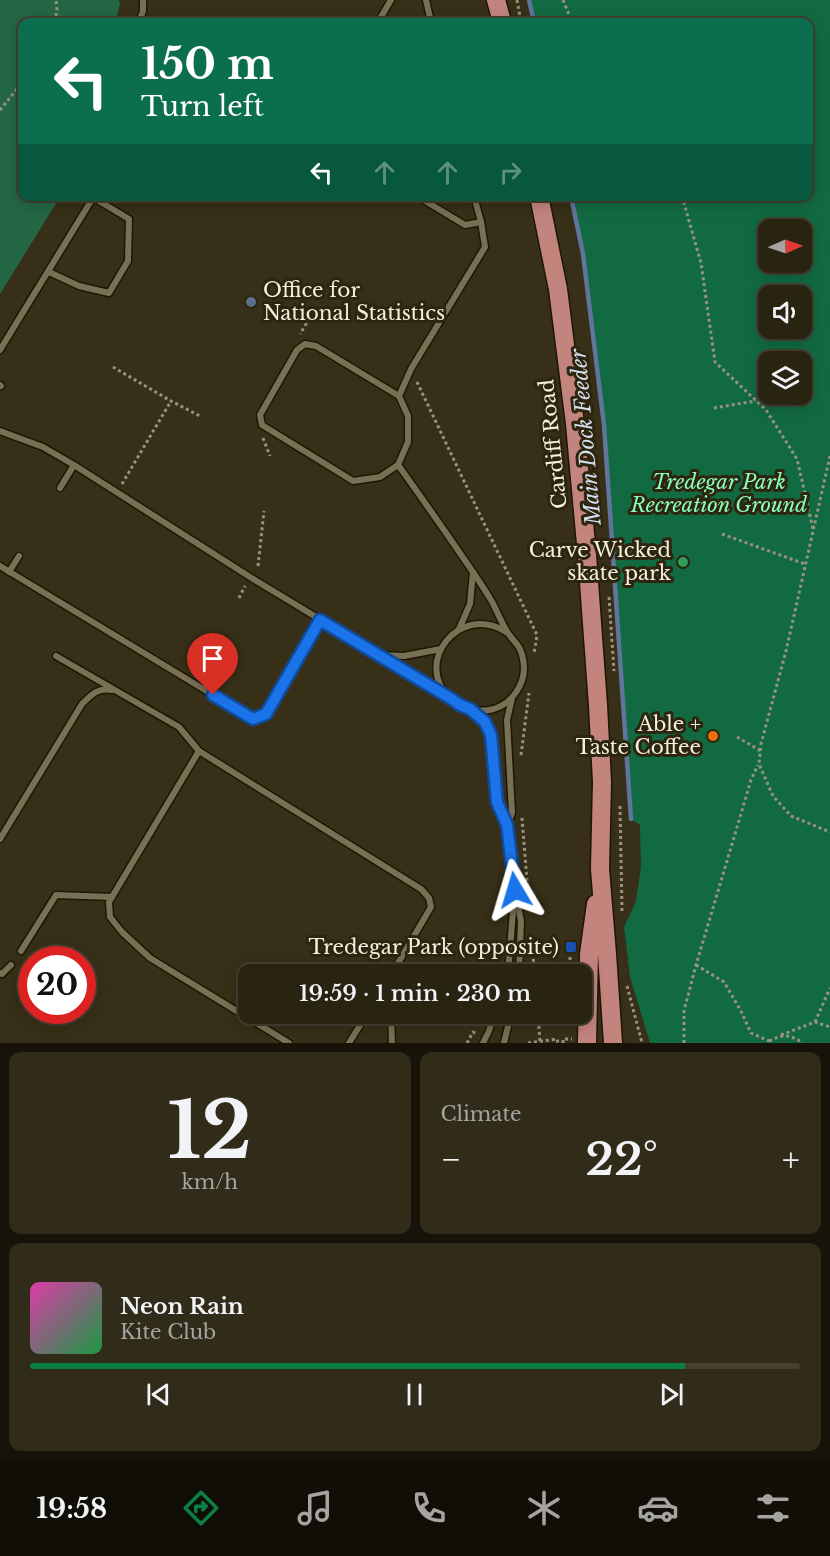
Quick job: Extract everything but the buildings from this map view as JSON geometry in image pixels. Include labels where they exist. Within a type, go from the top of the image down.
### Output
[{"type":"main road","points":[[496,0],[501,18]]},
{"type":"main road","name":"Cardiff Road","points":[[540,201],[558,289],[575,424],[587,555],[601,771],[600,869],[609,986]]},
{"type":"main road","name":"Cardiff Road","points":[[580,1041],[600,869]]},
{"type":"main road","points":[[609,986],[613,1043]]},
{"type":"main road","points":[[609,986],[625,1043]]},
{"type":"lane","points":[[140,18],[143,0]]},
{"type":"lane","points":[[380,18],[391,0]]},
{"type":"lane","points":[[426,0],[430,18]]},
{"type":"lane","points":[[0,350],[92,201]]},
{"type":"lane","points":[[49,272],[79,286],[110,292],[128,261],[129,219],[100,201]]},
{"type":"lane","points":[[425,201],[465,225],[481,222]]},
{"type":"lane","points":[[399,396],[411,369],[485,247],[475,201]]},
{"type":"lane","points":[[305,344],[316,346],[399,396],[408,416],[408,442],[398,465],[381,477],[352,481],[262,426],[260,415],[297,350],[305,344]]},
{"type":"lane","points":[[0,431],[43,447],[74,465],[250,577],[460,705],[478,710],[494,708],[512,697]]},
{"type":"lane","points":[[60,488],[74,465]]},
{"type":"lane","points":[[398,465],[473,572],[491,600],[506,632],[521,651],[524,666],[522,681],[512,697],[507,720],[512,813],[507,825]]},
{"type":"lane","points":[[9,572],[19,556]]},
{"type":"lane","points":[[0,566],[253,719],[266,714],[320,620]]},
{"type":"lane","points":[[450,698],[442,687],[437,673],[438,657],[445,642],[459,629],[470,604],[473,572]]},
{"type":"lane","points":[[459,629],[476,623],[490,624],[506,632]]},
{"type":"lane","points":[[378,655],[404,656],[441,649]]},
{"type":"lane","points":[[56,656],[179,727],[199,752],[421,889],[429,898],[431,907],[397,964]]},
{"type":"lane","points":[[0,839],[82,704],[92,693],[104,688],[118,692]]},
{"type":"lane","points":[[470,709],[485,722],[491,735],[497,802],[507,825],[521,921],[519,964]]},
{"type":"lane","points":[[199,752],[109,902],[110,917],[122,932],[150,958],[289,1043]]},
{"type":"lane","points":[[508,964],[515,890]]},
{"type":"lane","points":[[24,946],[56,895],[112,897]]},
{"type":"lane","points":[[0,973],[2,974],[10,965]]},
{"type":"lane","points":[[349,1043],[361,1024]]},
{"type":"lane","points":[[391,1024],[392,1043]]},
{"type":"lane","points":[[483,1043],[491,1024]]},
{"type":"lane","points":[[504,1043],[509,1024]]},
{"type":"path","points":[[56,0],[56,18]]},
{"type":"path","points":[[517,0],[520,18]]},
{"type":"path","points":[[563,0],[570,18]]},
{"type":"path","points":[[0,110],[18,88]]},
{"type":"path","points":[[683,201],[701,263],[715,362],[766,410],[797,459],[813,531]]},
{"type":"path","points":[[113,367],[200,416]]},
{"type":"path","points":[[411,369],[537,635],[534,658]]},
{"type":"path","points":[[714,408],[756,400]]},
{"type":"path","points":[[117,492],[171,401]]},
{"type":"path","points":[[685,1043],[684,1011],[751,780],[759,764],[830,456]]},
{"type":"path","points":[[258,566],[264,511]]},
{"type":"path","points":[[722,534],[806,564]]},
{"type":"path","points":[[520,760],[529,692]]},
{"type":"path","points":[[737,737],[761,751]]},
{"type":"path","points":[[759,764],[773,796],[791,816],[830,832]]},
{"type":"path","points":[[522,816],[528,895]]},
{"type":"path","points":[[532,941],[533,964]]},
{"type":"path","points":[[696,965],[724,982],[751,1034],[769,1042],[815,1022],[830,1027]]},
{"type":"path","points":[[815,1022],[830,988]]},
{"type":"path","points":[[539,1024],[540,1042]]},
{"type":"path","points":[[781,1035],[795,1038],[803,1043]]},
{"type":"path","points":[[528,1043],[557,1039],[558,1043]]},
{"type":"path","points":[[563,1043],[562,1039],[580,1041]]},
{"type":"green space","points":[[0,0],[119,0],[117,18],[18,18],[18,201],[58,201],[0,294]]},
{"type":"green space","name":"Tredegar Park Recreation Ground","points":[[529,0],[830,0],[830,1043],[650,1043],[630,977],[624,927],[636,901],[641,867],[640,825],[631,819],[604,425],[583,254],[572,201],[813,201],[813,18],[533,18]]},
{"type":"waterway","name":"Main Dock Feeder","points":[[529,0],[533,18]]},
{"type":"waterway","name":"Main Dock Feeder","points":[[572,201],[583,254],[604,425],[631,819]]},
{"type":"place","name":"Office for National Statistics","points":[[251,302]]},
{"type":"place","name":"Carve Wicked skate park","points":[[683,562]]},
{"type":"place","name":"Able + Taste Coffee","points":[[713,736]]},
{"type":"place","name":"Tredegar Park (opposite)","points":[[571,947]]},
{"type":"route","points":[[213,695],[253,719],[266,714],[320,620],[470,709],[485,722],[491,735],[497,802],[507,825],[515,890]]}]
